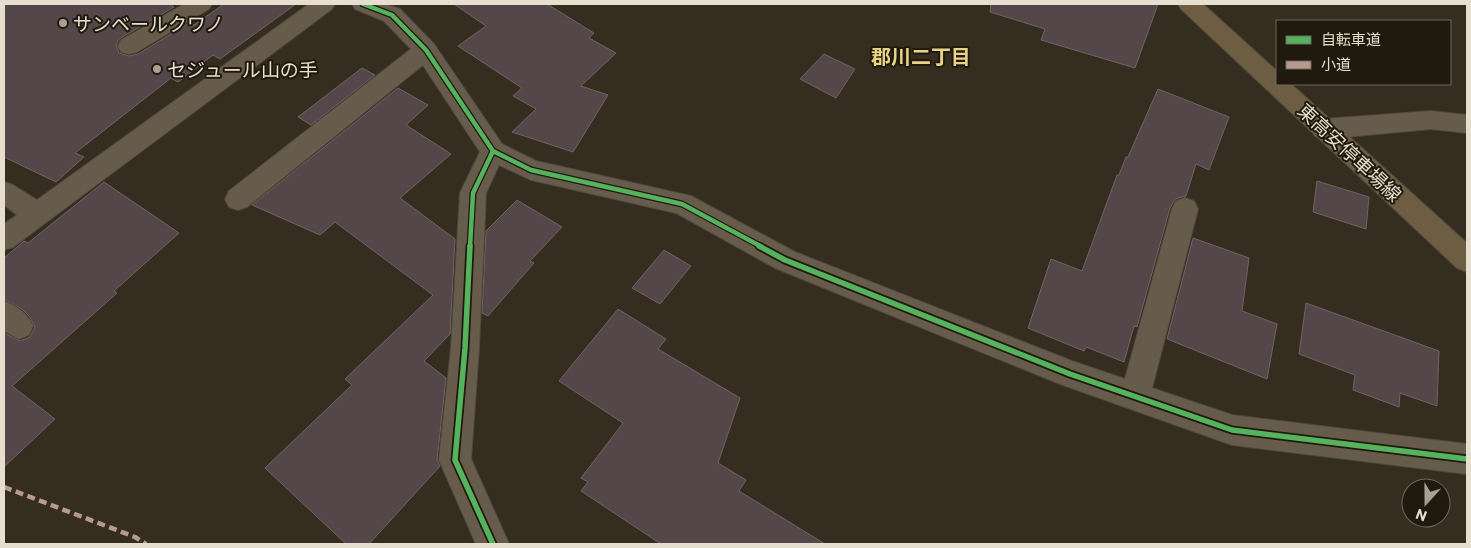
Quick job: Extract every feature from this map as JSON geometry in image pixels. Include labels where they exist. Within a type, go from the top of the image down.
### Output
[{"type":"main road","name":"東高安停車場線","points":[[1189,4],[1276,85]]},
{"type":"main road","name":"東高安停車場線","points":[[1276,85],[1467,260]]},
{"type":"street","points":[[129,46],[201,4]]},
{"type":"street","points":[[4,239],[324,4]]},
{"type":"street","points":[[363,4],[392,15],[426,50],[493,151],[531,170],[682,204],[785,260],[1070,374],[1232,430],[1467,460]]},
{"type":"street","points":[[238,199],[426,50]]},
{"type":"street","points":[[1324,129],[1431,120],[1467,124]]},
{"type":"street","points":[[493,151],[473,193],[465,348],[455,460],[493,544]]},
{"type":"street","points":[[4,192],[37,214]]},
{"type":"street","points":[[1136,397],[1185,209]]},
{"type":"building","points":[[4,4],[170,4],[174,7],[119,39],[116,45],[119,53],[129,56],[138,54],[191,22],[194,25],[224,4],[296,4],[220,59],[213,55],[178,82],[171,78],[75,153],[84,157],[56,182],[4,157]]},
{"type":"building","points":[[454,4],[547,4],[594,33],[589,38],[616,53],[581,86],[608,95],[573,152],[512,132],[536,109],[513,96],[522,88],[458,46],[486,26]]},
{"type":"building","points":[[991,4],[1158,4],[1135,68],[1041,40],[1045,29],[990,12]]},
{"type":"building","points":[[824,54],[855,69],[836,98],[800,79]]},
{"type":"building","points":[[362,68],[375,75],[311,125],[298,117]]},
{"type":"building","points":[[398,88],[428,105],[406,125],[451,154],[400,198],[455,239],[450,334],[424,361],[446,378],[437,460],[440,466],[369,544],[346,544],[265,468],[352,385],[345,379],[433,295],[335,222],[320,235],[252,205]]},
{"type":"building","points":[[1158,89],[1229,117],[1209,170],[1196,164],[1186,196],[1175,199],[1170,208],[1137,327],[1134,326],[1124,362],[1086,347],[1084,351],[1028,328],[1051,259],[1082,271],[1117,175],[1119,175],[1126,157],[1128,157]]},
{"type":"building","points":[[1317,181],[1369,197],[1366,229],[1313,212]]},
{"type":"building","points":[[104,182],[179,233],[114,291],[117,293],[12,386],[55,419],[4,467],[4,333],[20,341],[30,337],[35,327],[29,316],[22,309],[4,299],[4,258],[24,241],[28,243]]},
{"type":"building","points":[[517,200],[562,227],[530,261],[534,263],[488,316],[482,313],[486,231]]},
{"type":"building","points":[[1193,238],[1249,258],[1242,311],[1277,324],[1267,379],[1167,339]]},
{"type":"building","points":[[664,250],[691,266],[660,304],[632,288]]},
{"type":"building","points":[[1306,303],[1439,351],[1437,406],[1400,393],[1399,407],[1353,390],[1355,375],[1299,354]]},
{"type":"building","points":[[618,309],[666,339],[658,349],[740,398],[718,463],[746,480],[739,491],[825,544],[661,544],[581,491],[588,482],[581,478],[623,423],[559,381]]},
{"type":"marked path","points":[[4,487],[135,537],[146,544]]},
{"type":"cycle path","points":[[363,4],[392,15],[426,50],[493,151],[531,170],[682,204],[785,260],[1070,374],[1232,430],[1467,459]]},
{"type":"cycle path","points":[[493,151],[473,193],[465,348],[455,460],[493,544]]},
{"type":"place","name":"サンベールクワノ","points":[[63,23]]},
{"type":"place","name":"セジュール山の手","points":[[157,69]]},
{"type":"district","name":"郡川二丁目","points":[[921,56]]}]
